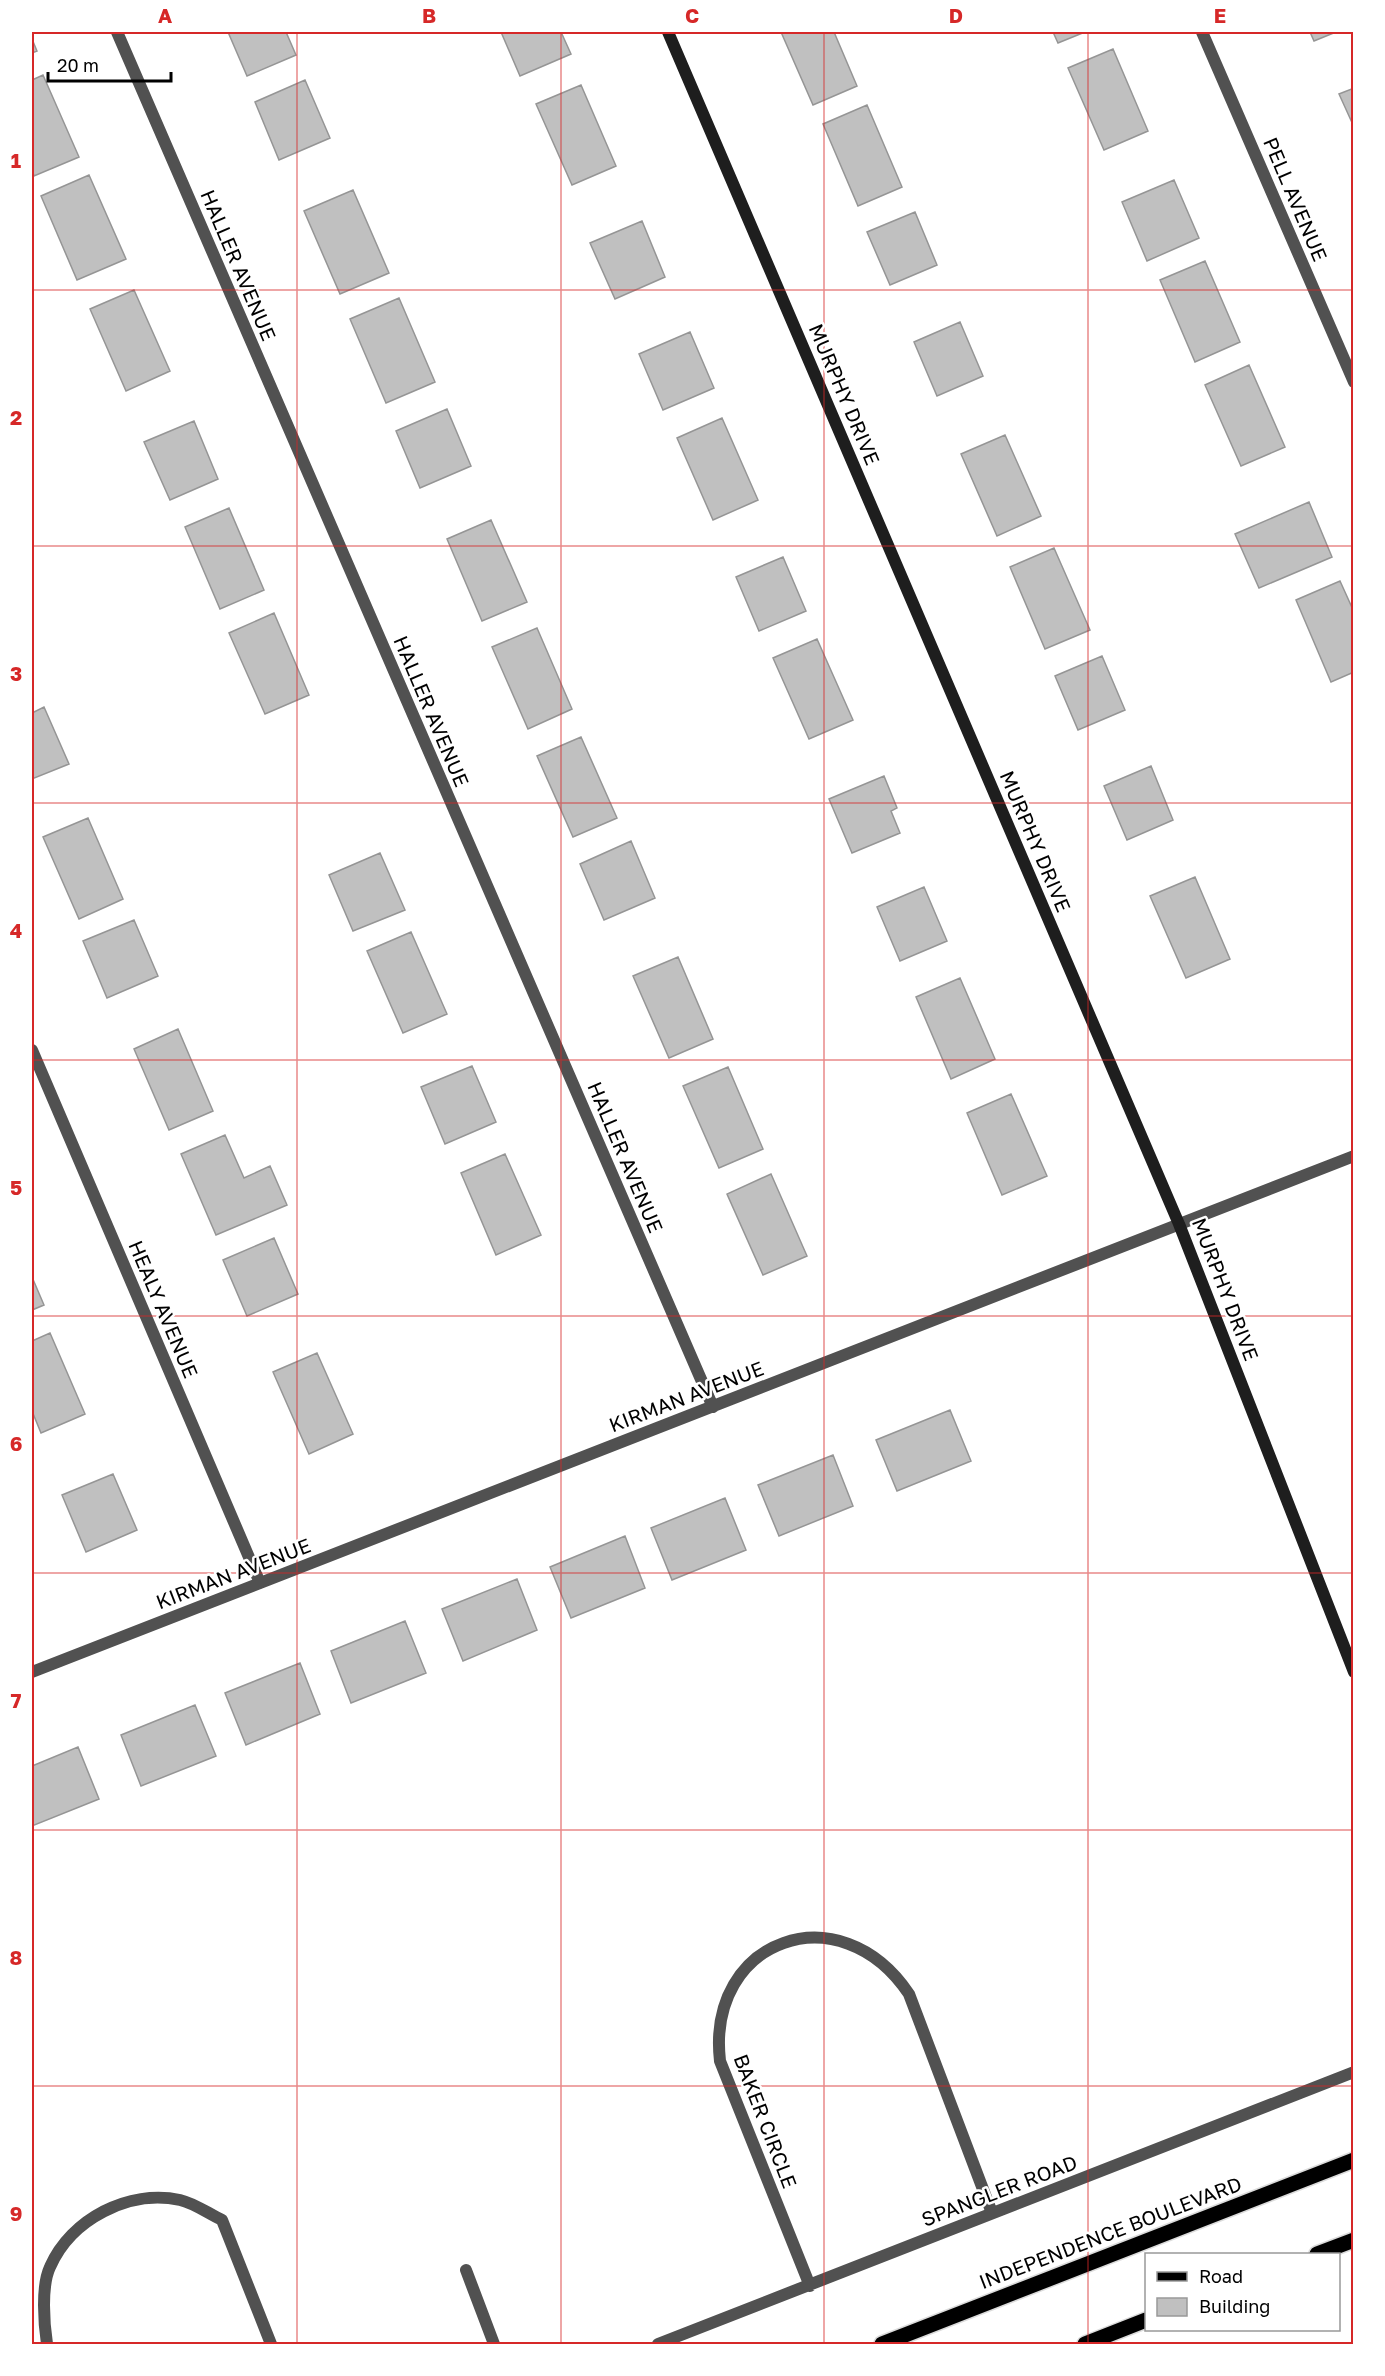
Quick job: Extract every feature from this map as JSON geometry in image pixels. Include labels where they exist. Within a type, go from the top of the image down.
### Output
[{"type":"main road","name":"INDEPENDENCE BOULEVARD","points":[[882,2344],[1353,2160]]},
{"type":"main road","points":[[1320,2253],[1353,2240]]},
{"type":"main road","points":[[1085,2344],[1145,2320]]},
{"type":"street","name":"HALLER AVENUE","points":[[117,32],[712,1407]]},
{"type":"street","name":"MURPHY DRIVE","points":[[668,32],[1179,1224],[1353,1672]]},
{"type":"street","name":"PELL AVENUE","points":[[1202,32],[1353,382]]},
{"type":"street","name":"HEALY AVENUE","points":[[32,1050],[260,1583]]},
{"type":"street","name":"KIRMAN AVENUE","points":[[32,1671],[1353,1156]]},
{"type":"street","name":"BAKER CIRCLE","points":[[810,2286],[720,2061],[717,2037],[721,2012],[727,1997],[744,1970],[763,1954],[784,1943],[808,1938],[832,1938],[856,1945],[895,1973],[909,1994],[992,2213]]},
{"type":"street","name":"SPANGLER ROAD","points":[[658,2344],[1353,2072]]},
{"type":"street","points":[[47,2344],[44,2320],[49,2269],[64,2243],[84,2224],[123,2201],[154,2198],[181,2200],[222,2220],[271,2344]]},
{"type":"street","points":[[466,2270],[494,2344]]},
{"type":"building","points":[[228,32],[286,32],[296,55],[247,76]]},
{"type":"building","points":[[501,32],[561,32],[571,54],[520,76]]},
{"type":"building","points":[[781,32],[834,32],[857,86],[813,105]]},
{"type":"building","points":[[1053,32],[1085,32],[1058,43]]},
{"type":"building","points":[[1310,32],[1336,32],[1314,41]]},
{"type":"building","points":[[32,39],[37,51],[32,53]]},
{"type":"building","points":[[1113,49],[1148,131],[1104,150],[1068,68]]},
{"type":"building","points":[[43,75],[79,157],[34,176],[32,169],[32,80]]},
{"type":"building","points":[[305,80],[330,138],[279,160],[255,102]]},
{"type":"building","points":[[581,85],[616,166],[572,185],[536,104]]},
{"type":"building","points":[[1354,88],[1354,127],[1339,94]]},
{"type":"building","points":[[867,105],[902,187],[858,206],[823,124]]},
{"type":"building","points":[[89,175],[126,259],[77,280],[41,196]]},
{"type":"building","points":[[1174,180],[1199,238],[1147,261],[1122,202]]},
{"type":"building","points":[[353,190],[389,273],[340,294],[304,211]]},
{"type":"building","points":[[915,212],[937,265],[890,285],[867,232]]},
{"type":"building","points":[[642,221],[665,277],[615,299],[590,243]]},
{"type":"building","points":[[1205,261],[1240,342],[1195,362],[1160,280]]},
{"type":"building","points":[[134,290],[170,371],[126,391],[90,309]]},
{"type":"building","points":[[399,298],[435,382],[386,403],[350,319]]},
{"type":"building","points":[[960,322],[983,376],[937,396],[914,342]]},
{"type":"building","points":[[690,332],[714,388],[663,410],[639,354]]},
{"type":"building","points":[[1249,365],[1285,447],[1241,466],[1205,385]]},
{"type":"building","points":[[447,409],[471,466],[420,488],[396,431]]},
{"type":"building","points":[[722,418],[758,500],[713,520],[677,438]]},
{"type":"building","points":[[194,421],[218,479],[170,500],[144,442]]},
{"type":"building","points":[[1005,435],[1041,516],[997,536],[961,454]]},
{"type":"building","points":[[1309,502],[1332,557],[1259,588],[1235,534]]},
{"type":"building","points":[[229,508],[264,590],[220,609],[185,527]]},
{"type":"building","points":[[491,520],[527,602],[482,621],[447,539]]},
{"type":"building","points":[[1054,548],[1090,630],[1045,649],[1010,567]]},
{"type":"building","points":[[783,557],[806,611],[759,631],[736,577]]},
{"type":"building","points":[[1340,581],[1354,612],[1354,672],[1331,682],[1296,600]]},
{"type":"building","points":[[274,613],[309,695],[265,714],[229,633]]},
{"type":"building","points":[[537,628],[572,709],[528,729],[492,647]]},
{"type":"building","points":[[817,639],[853,720],[809,739],[773,658]]},
{"type":"building","points":[[1102,656],[1125,710],[1078,730],[1055,676]]},
{"type":"building","points":[[44,707],[69,764],[32,779],[32,713]]},
{"type":"building","points":[[581,737],[617,818],[573,837],[537,756]]},
{"type":"building","points":[[1151,766],[1173,820],[1127,840],[1104,786]]},
{"type":"building","points":[[884,776],[897,808],[891,811],[900,833],[852,853],[829,799]]},
{"type":"building","points":[[88,818],[123,899],[79,919],[43,837]]},
{"type":"building","points":[[631,841],[655,898],[604,920],[580,864]]},
{"type":"building","points":[[380,853],[405,910],[353,931],[329,875]]},
{"type":"building","points":[[1195,877],[1230,959],[1186,978],[1150,896]]},
{"type":"building","points":[[924,887],[947,941],[900,961],[877,907]]},
{"type":"building","points":[[134,920],[158,976],[107,998],[83,941]]},
{"type":"building","points":[[411,932],[447,1014],[403,1033],[367,951]]},
{"type":"building","points":[[678,957],[713,1039],[669,1058],[633,976]]},
{"type":"building","points":[[960,978],[995,1059],[951,1079],[916,997]]},
{"type":"building","points":[[178,1029],[213,1111],[169,1130],[134,1049]]},
{"type":"building","points":[[472,1066],[496,1122],[445,1144],[421,1087]]},
{"type":"building","points":[[728,1067],[763,1149],[719,1168],[683,1086]]},
{"type":"building","points":[[1011,1094],[1047,1176],[1002,1195],[967,1113]]},
{"type":"building","points":[[225,1135],[244,1178],[270,1166],[287,1205],[216,1235],[181,1154]]},
{"type":"building","points":[[505,1154],[541,1235],[496,1255],[461,1173]]},
{"type":"building","points":[[771,1174],[807,1256],[763,1275],[727,1194]]},
{"type":"building","points":[[274,1238],[298,1294],[247,1316],[223,1260]]},
{"type":"building","points":[[32,1277],[44,1305],[32,1310]]},
{"type":"building","points":[[50,1333],[85,1414],[41,1433],[32,1411],[32,1341]]},
{"type":"building","points":[[317,1353],[353,1434],[309,1454],[273,1372]]},
{"type":"building","points":[[950,1410],[971,1461],[897,1491],[876,1440]]},
{"type":"building","points":[[833,1455],[853,1506],[779,1536],[758,1485]]},
{"type":"building","points":[[113,1474],[137,1530],[86,1552],[62,1495]]},
{"type":"building","points":[[725,1498],[746,1550],[672,1580],[651,1528]]},
{"type":"building","points":[[625,1536],[645,1588],[571,1618],[550,1567]]},
{"type":"building","points":[[517,1579],[537,1630],[463,1661],[442,1609]]},
{"type":"building","points":[[405,1621],[426,1673],[351,1703],[331,1651]]},
{"type":"building","points":[[300,1663],[320,1714],[246,1745],[225,1693]]},
{"type":"building","points":[[195,1705],[216,1756],[141,1786],[121,1735]]},
{"type":"building","points":[[78,1747],[99,1799],[32,1826],[32,1766]]}]
